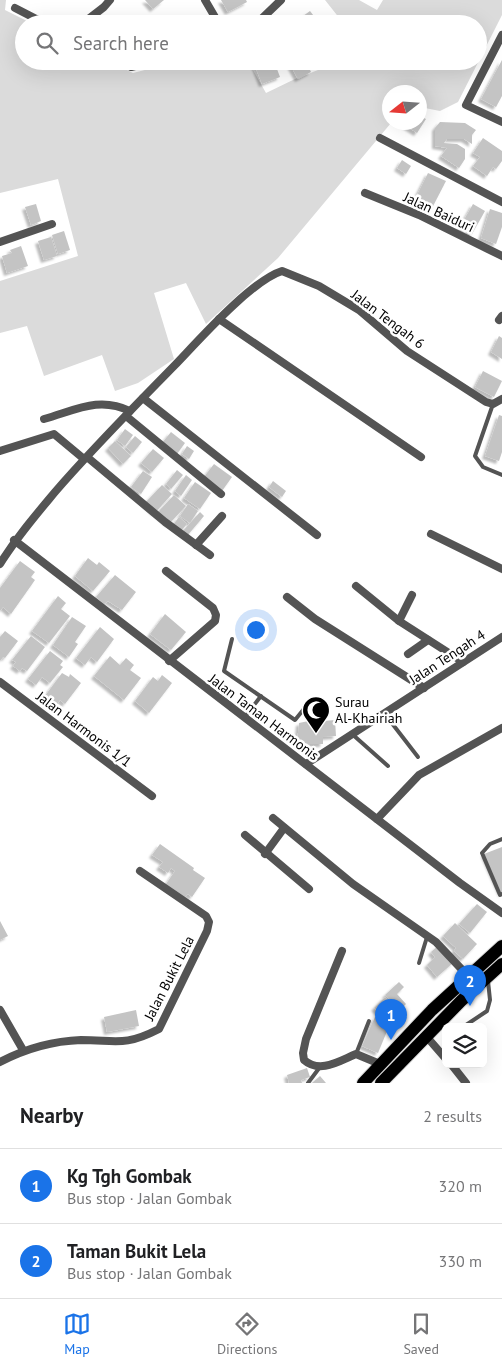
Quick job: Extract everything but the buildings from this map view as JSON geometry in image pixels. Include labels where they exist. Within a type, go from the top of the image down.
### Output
[{"type":"main road","points":[[363,1083],[468,976],[502,946]]},
{"type":"main road","points":[[381,1083],[486,977],[501,965]]},
{"type":"street","points":[[94,15],[110,0]]},
{"type":"street","points":[[205,0],[214,15]]},
{"type":"street","points":[[265,15],[281,0]]},
{"type":"street","points":[[15,8],[29,15]]},
{"type":"street","points":[[487,64],[502,35]]},
{"type":"street","points":[[484,70],[466,105],[502,122]]},
{"type":"street","points":[[380,138],[502,202]]},
{"type":"street","name":"Jalan Baiduri","points":[[365,193],[419,215],[502,256]]},
{"type":"street","points":[[0,242],[52,224]]},
{"type":"street","name":"Jalan Tengah 6","points":[[0,564],[14,540],[85,458],[219,320],[271,274],[282,271],[319,286],[359,310],[407,351],[486,402],[499,401]]},
{"type":"street","points":[[219,320],[421,457]]},
{"type":"street","points":[[143,398],[317,536]]},
{"type":"street","points":[[44,419],[99,404],[115,404],[128,413],[221,494]]},
{"type":"street","points":[[0,450],[54,434],[210,555]]},
{"type":"street","points":[[196,545],[222,516]]},
{"type":"street","points":[[431,534],[502,569]]},
{"type":"street","name":"Jalan Taman Harmonis","points":[[14,540],[169,661],[502,914]]},
{"type":"street","points":[[166,571],[213,608],[216,615],[215,621],[169,661]]},
{"type":"street","points":[[356,586],[399,621],[463,662]]},
{"type":"street","points":[[399,621],[412,595]]},
{"type":"street","points":[[287,597],[315,619],[424,688]]},
{"type":"street","name":"Jalan Tengah 4","points":[[306,764],[502,636]]},
{"type":"street","points":[[408,654],[428,640]]},
{"type":"street","name":"Jalan Harmonis 1/1","points":[[0,682],[152,796]]},
{"type":"street","points":[[377,819],[419,775],[502,728]]},
{"type":"street","points":[[273,818],[353,884],[428,935],[468,976]]},
{"type":"street","points":[[265,854],[284,828]]},
{"type":"street","points":[[245,835],[308,889]]},
{"type":"street","name":"Jalan Bukit Lela","points":[[0,1062],[23,1050],[51,1044],[81,1040],[130,1042],[159,1029],[207,931],[209,922],[206,916],[140,871]]},
{"type":"street","points":[[342,951],[306,1039],[303,1052],[304,1060],[309,1064],[320,1067],[356,1054],[380,1064]]},
{"type":"street","points":[[0,1010],[23,1050]]},
{"type":"street","points":[[434,1031],[442,1050]]},
{"type":"street","points":[[454,1068],[466,1083]]},
{"type":"lane","points":[[499,401],[475,456],[484,468],[502,475]]},
{"type":"lane","points":[[232,639],[224,671],[296,720],[312,699]]},
{"type":"lane","points":[[244,718],[261,696]]},
{"type":"lane","points":[[384,713],[418,757]]},
{"type":"lane","points":[[352,734],[388,766]]},
{"type":"lane","points":[[502,839],[490,844],[482,853],[500,895],[502,894]]},
{"type":"lane","points":[[419,963],[428,935]]},
{"type":"lane","points":[[469,1023],[487,1011],[490,1000],[486,977]]},
{"type":"lane","points":[[356,1054],[369,1021]]},
{"type":"lane","points":[[308,1083],[320,1067]]},
{"type":"shaded area","points":[[0,0],[6,0],[5,10],[15,15],[15,70],[127,70],[133,73],[145,70],[253,70],[266,93],[318,70],[474,70],[458,102],[440,111],[427,108],[427,85],[382,85],[382,130],[385,130],[278,258],[206,324],[186,283],[154,293],[174,359],[138,383],[115,391],[102,355],[44,376],[27,326],[0,333],[0,281],[78,256],[58,179],[0,193]]},
{"type":"shaded area","points":[[325,0],[359,0],[377,10],[383,0],[502,0],[502,15],[487,45],[487,15],[337,15]]},
{"type":"place","name":"Surau Al-Khairiah","points":[[316,734]]},
{"type":"place","name":"Taman Bukit Lela","points":[[470,1006]]},
{"type":"place","name":"Kg Tgh Gombak","points":[[391,1040]]}]
